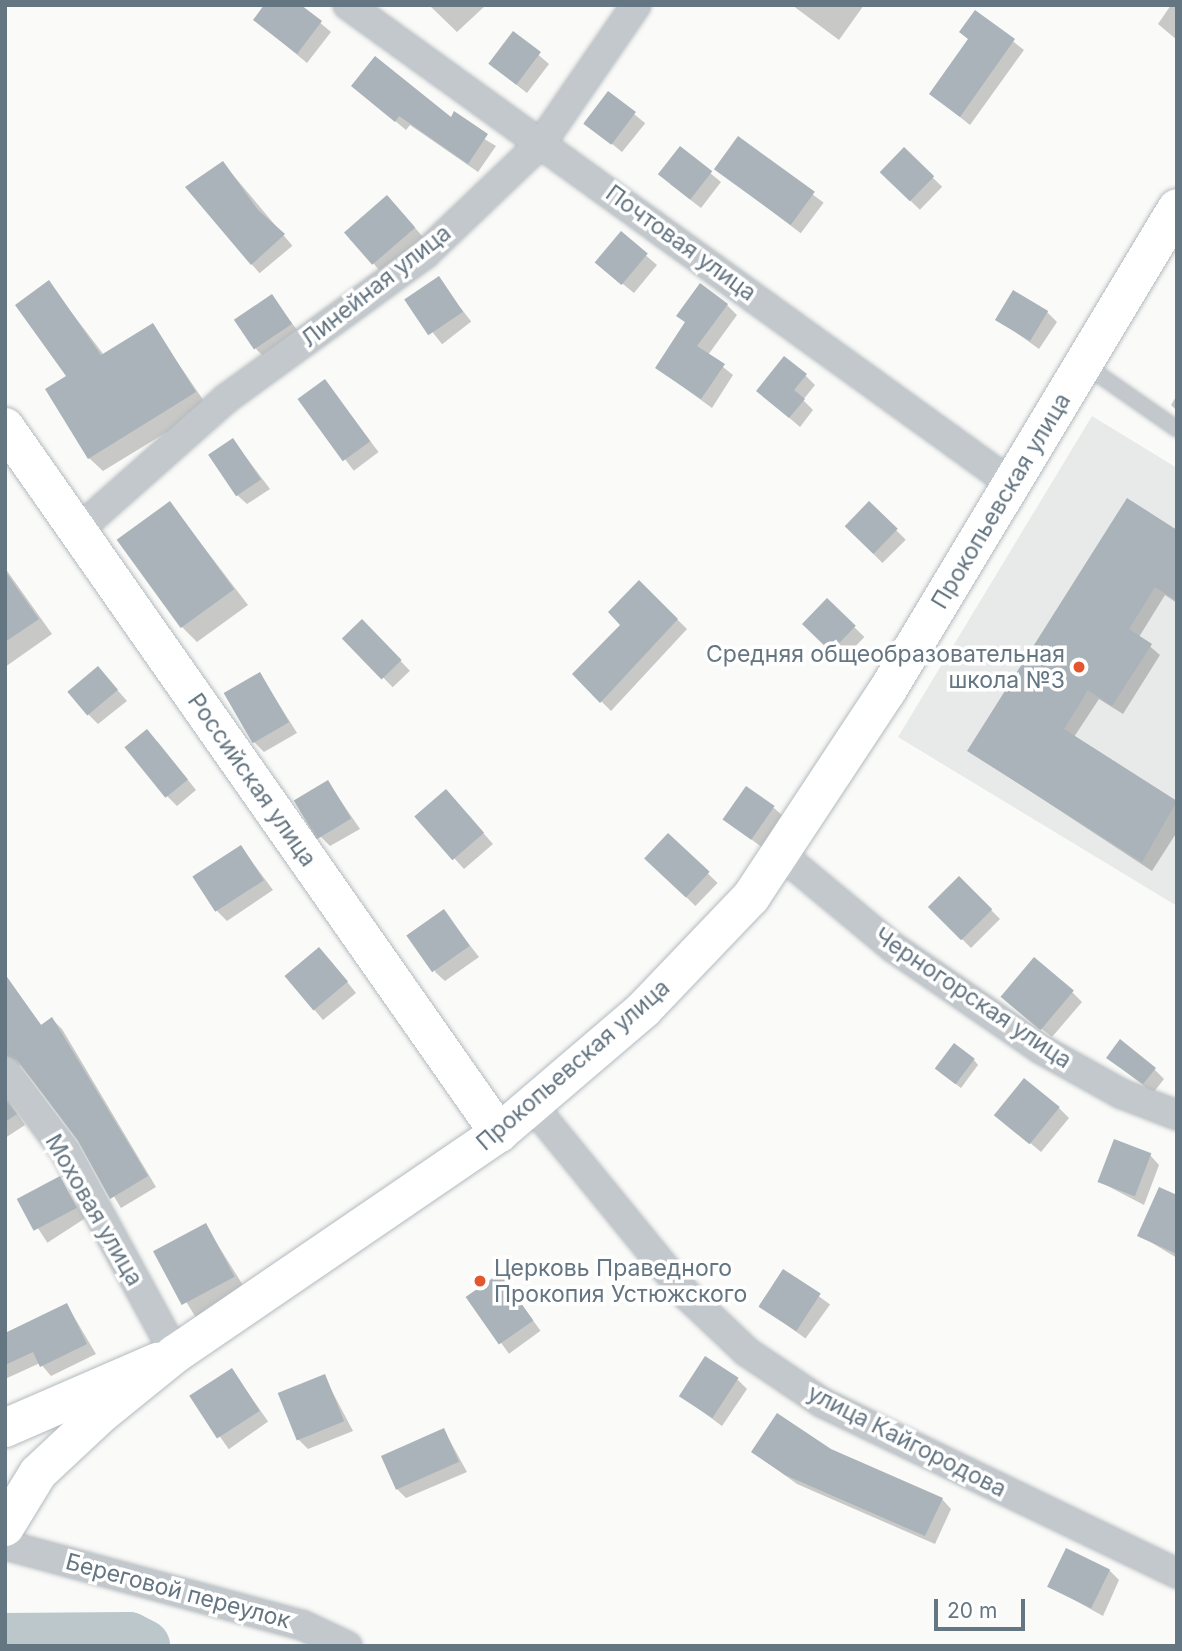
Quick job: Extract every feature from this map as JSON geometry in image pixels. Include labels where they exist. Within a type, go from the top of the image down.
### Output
[{"type":"main road","name":"Прокопьевская улица","points":[[5,1428],[175,1354],[499,1133],[644,1009],[783,856],[1012,484],[1177,208]]},
{"type":"main road","name":"Российская улица","points":[[5,427],[499,1133]]},
{"type":"main road","points":[[5,1527],[38,1474],[175,1354]]},
{"type":"street","name":"Почтовая улица","points":[[348,5],[542,142],[1012,484]]},
{"type":"street","name":"Линейная улица","points":[[77,531],[227,398],[425,254],[542,142],[636,5]]},
{"type":"street","name":"Черногорская улица","points":[[783,856],[894,948],[1041,1049],[1122,1094],[1177,1115]]},
{"type":"street","name":"Моховая улица","points":[[5,1071],[65,1151],[175,1354]]},
{"type":"street","name":"улица Кайгородова","points":[[532,1105],[688,1296],[747,1352],[823,1403],[1177,1573]]},
{"type":"street","name":"Береговой переулок","points":[[5,1545],[302,1625],[347,1646]]},
{"type":"lane","points":[[1083,364],[1177,429]]},
{"type":"shaded area","points":[[1092,416],[1177,468],[1177,906],[898,737]]},
{"type":"building","points":[[264,5],[301,5],[322,21],[297,54],[253,20]]},
{"type":"building","points":[[975,10],[1015,39],[960,117],[929,94],[968,39],[959,32]]},
{"type":"building","points":[[513,31],[541,52],[516,85],[488,64]]},
{"type":"building","points":[[375,56],[451,117],[454,111],[488,134],[468,164],[399,116],[395,122],[351,86]]},
{"type":"building","points":[[608,91],[636,112],[611,145],[583,124]]},
{"type":"building","points":[[738,136],[815,192],[791,225],[714,169]]},
{"type":"building","points":[[680,146],[712,171],[690,200],[658,174]]},
{"type":"building","points":[[904,147],[934,176],[910,201],[880,172]]},
{"type":"building","points":[[223,161],[258,210],[285,234],[251,265],[185,187]]},
{"type":"building","points":[[387,195],[415,227],[372,265],[344,232]]},
{"type":"building","points":[[621,231],[648,253],[621,285],[595,262]]},
{"type":"building","points":[[439,276],[463,312],[428,335],[404,299]]},
{"type":"building","points":[[49,280],[101,355],[153,323],[196,392],[88,459],[45,389],[66,376],[15,305]]},
{"type":"building","points":[[700,283],[728,304],[697,346],[725,364],[701,399],[655,368],[685,322],[676,316]]},
{"type":"building","points":[[1013,290],[1048,311],[1030,341],[995,320]]},
{"type":"building","points":[[272,294],[292,324],[254,350],[234,320]]},
{"type":"building","points":[[784,356],[807,374],[794,390],[805,399],[789,418],[756,391]]},
{"type":"building","points":[[325,379],[370,441],[343,461],[297,399]]},
{"type":"building","points":[[233,438],[261,479],[236,496],[208,455]]},
{"type":"building","name":"Средняя общеобразовательная школа №3","points":[[1127,498],[1177,530],[1177,601],[1155,587],[1129,629],[1152,644],[1112,706],[1088,690],[1064,729],[1177,801],[1142,862],[967,751]]},
{"type":"building","points":[[170,501],[234,589],[181,628],[117,540]]},
{"type":"building","points":[[869,501],[898,529],[873,554],[845,526]]},
{"type":"building","points":[[5,571],[39,619],[5,642]]},
{"type":"building","points":[[639,580],[678,619],[600,703],[572,674],[620,625],[608,612]]},
{"type":"building","points":[[827,598],[856,626],[831,652],[802,624]]},
{"type":"building","points":[[362,619],[402,660],[381,679],[342,638]]},
{"type":"building","points":[[98,666],[118,690],[87,715],[67,692]]},
{"type":"building","points":[[260,672],[289,722],[253,743],[224,693]]},
{"type":"building","points":[[147,729],[188,780],[165,798],[124,747]]},
{"type":"building","points":[[328,780],[351,819],[317,839],[294,801]]},
{"type":"building","points":[[746,786],[775,806],[751,840],[722,820]]},
{"type":"building","points":[[446,789],[484,833],[452,860],[414,817]]},
{"type":"building","points":[[668,833],[710,872],[686,897],[644,859]]},
{"type":"building","points":[[241,845],[264,880],[215,912],[192,877]]},
{"type":"building","points":[[959,876],[992,909],[961,940],[928,907]]},
{"type":"building","points":[[444,909],[470,946],[432,972],[406,935]]},
{"type":"building","points":[[319,947],[348,981],[313,1010],[285,976]]},
{"type":"building","points":[[1034,957],[1074,990],[1040,1030],[1001,997]]},
{"type":"building","points":[[5,974],[41,1025],[52,1017],[148,1176],[110,1199],[78,1141],[18,1061],[5,1055]]},
{"type":"building","points":[[1120,1039],[1156,1068],[1143,1084],[1106,1058]]},
{"type":"building","points":[[954,1043],[975,1059],[956,1084],[935,1069]]},
{"type":"building","points":[[1024,1078],[1060,1107],[1030,1144],[994,1115]]},
{"type":"building","points":[[5,1099],[17,1114],[5,1122]]},
{"type":"building","points":[[1114,1139],[1151,1153],[1135,1196],[1098,1182]]},
{"type":"building","points":[[60,1176],[77,1208],[34,1231],[17,1199]]},
{"type":"building","points":[[1159,1187],[1177,1195],[1177,1254],[1137,1236]]},
{"type":"building","points":[[206,1223],[235,1277],[182,1305],[153,1251]]},
{"type":"building","points":[[783,1269],[821,1294],[796,1331],[758,1307]]},
{"type":"building","points":[[500,1273],[533,1321],[499,1345],[466,1297]]},
{"type":"building","points":[[67,1303],[87,1344],[40,1367],[33,1352],[5,1365],[5,1333]]},
{"type":"building","points":[[705,1356],[739,1378],[712,1418],[679,1396]]},
{"type":"building","points":[[232,1368],[260,1411],[217,1439],[189,1396]]},
{"type":"building","points":[[325,1374],[344,1421],[297,1440],[278,1393]]},
{"type":"building","points":[[777,1413],[831,1449],[943,1498],[925,1536],[785,1475],[751,1452]]},
{"type":"building","points":[[444,1428],[459,1462],[396,1490],[381,1456]]},
{"type":"building","points":[[1066,1548],[1110,1569],[1091,1608],[1047,1587]]},
{"type":"waterway","points":[[5,1640],[129,1639],[143,1646]]},
{"type":"place","name":"Средняя общеобразовательная школа №3","points":[[1079,667]]},
{"type":"place","name":"Церковь Праведного Прокопия Устюжского","points":[[480,1281]]}]
